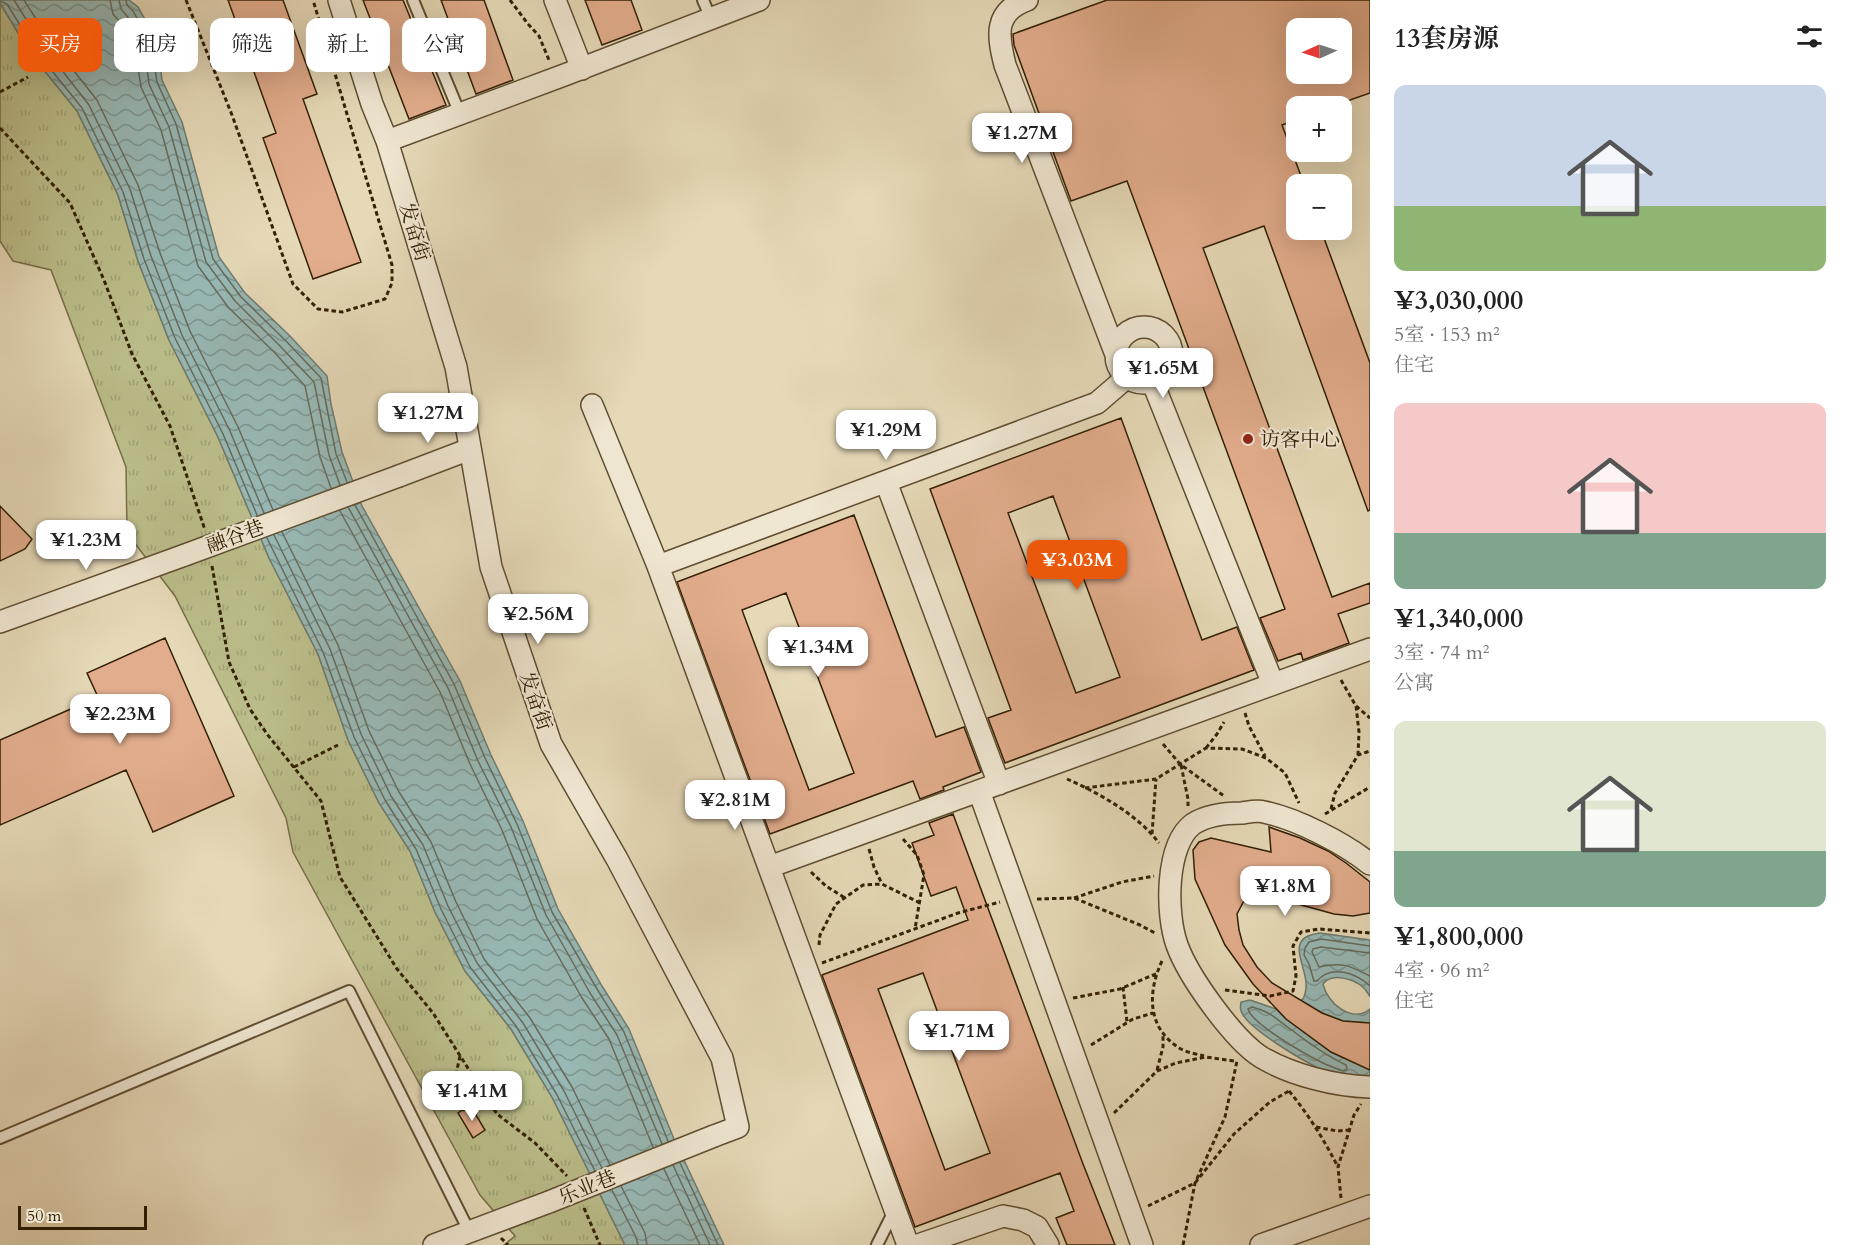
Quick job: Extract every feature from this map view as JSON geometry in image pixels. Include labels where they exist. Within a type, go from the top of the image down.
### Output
[{"type":"street","name":"发奋街","points":[[339,0],[372,104],[387,141],[456,367],[491,567],[550,744],[617,859],[722,1058],[738,1126]]},
{"type":"street","points":[[555,0],[582,69]]},
{"type":"street","points":[[387,141],[582,69],[707,9],[759,0]]},
{"type":"street","points":[[1027,0],[1008,12],[999,28],[1000,45],[1005,65],[1115,352],[1116,362],[1126,378],[1135,383],[1144,384],[1161,378],[1171,363],[1170,346],[1166,338],[1151,328],[1132,329],[1118,343],[1115,352]]},
{"type":"street","points":[[658,566],[1097,403],[1126,378]]},
{"type":"street","points":[[1153,382],[1273,684]]},
{"type":"street","points":[[592,405],[658,566],[769,867],[812,967],[908,1245]]},
{"type":"street","name":"融谷巷","points":[[0,622],[470,449]]},
{"type":"street","points":[[886,482],[999,784]]},
{"type":"street","points":[[769,867],[1370,649]]},
{"type":"street","points":[[979,791],[1142,1245]]},
{"type":"street","points":[[1367,1093],[1356,1087],[1294,1073],[1260,1056],[1232,1030],[1200,987],[1174,943],[1170,909],[1172,867],[1178,844],[1193,825],[1220,814],[1262,811],[1294,821],[1356,853],[1370,864]]},
{"type":"street","name":"乐业巷","points":[[434,1245],[549,1202],[738,1126]]},
{"type":"street","points":[[1261,1245],[1300,1238],[1342,1216],[1370,1206]]},
{"type":"street","points":[[918,1245],[1003,1216],[1023,1220],[1037,1227],[1048,1245]]},
{"type":"lane","points":[[413,0],[460,114]]},
{"type":"lane","points":[[0,1138],[349,990],[469,1231]]},
{"type":"lane","points":[[877,1245],[895,1209]]},
{"type":"path","points":[[186,0],[232,115],[293,284],[318,309],[342,312],[385,299],[392,283],[392,265],[313,0]]},
{"type":"path","points":[[510,0],[539,36],[556,79]]},
{"type":"path","points":[[0,92],[28,77]]},
{"type":"path","points":[[0,128],[70,203],[104,280],[132,354],[170,426],[206,533]]},
{"type":"path","points":[[210,556],[229,662],[250,709],[267,734],[321,801],[340,877],[397,969],[433,1013],[497,1114],[535,1143],[571,1181]]},
{"type":"path","points":[[1331,663],[1356,706],[1370,718]]},
{"type":"path","points":[[1239,697],[1249,726],[1266,758]]},
{"type":"path","points":[[1330,810],[1335,793],[1358,755],[1359,732],[1356,706]]},
{"type":"path","points":[[1150,729],[1180,764],[1211,785],[1243,812]]},
{"type":"path","points":[[294,767],[338,745]]},
{"type":"path","points":[[1085,788],[1156,779],[1206,747],[1242,749],[1266,758],[1285,773],[1309,828],[1330,810],[1370,787]]},
{"type":"path","points":[[1358,755],[1370,751]]},
{"type":"path","points":[[1180,764],[1188,799],[1186,834]]},
{"type":"path","points":[[812,967],[958,913],[1004,901],[1074,898],[1172,867],[1152,834],[1112,802],[1041,768]]},
{"type":"path","points":[[1152,834],[1156,779]]},
{"type":"path","points":[[885,825],[897,833],[917,855],[924,875],[915,929]]},
{"type":"path","points":[[865,832],[874,867],[882,884]]},
{"type":"path","points":[[796,857],[826,886],[845,898]]},
{"type":"path","points":[[812,967],[820,935],[836,904],[863,885],[882,884],[920,903]]},
{"type":"path","points":[[1074,898],[1140,925],[1174,943],[1152,990],[1153,1013],[1163,1033],[1182,1050],[1206,1057],[1237,1061],[1225,1117],[1195,1184],[1183,1245]]},
{"type":"path","points":[[1200,987],[1270,996],[1293,991],[1296,976],[1293,946],[1301,932],[1319,929],[1370,933]]},
{"type":"path","points":[[1055,1003],[1106,992],[1158,973]]},
{"type":"path","points":[[1123,987],[1127,1022]]},
{"type":"path","points":[[1074,1056],[1127,1022],[1153,1013]]},
{"type":"path","points":[[1157,1071],[1163,1047],[1163,1033]]},
{"type":"path","points":[[460,1056],[454,1080],[455,1095],[461,1107],[464,1110],[473,1111],[490,1103]]},
{"type":"path","points":[[1100,1126],[1157,1071],[1176,1063],[1206,1057]]},
{"type":"path","points":[[1130,1213],[1195,1184],[1234,1134],[1269,1102],[1314,1077]]},
{"type":"path","points":[[1289,1091],[1316,1127],[1338,1167]]},
{"type":"path","points":[[1342,1216],[1338,1167],[1354,1115],[1367,1093]]},
{"type":"path","points":[[1316,1127],[1336,1131],[1350,1130]]},
{"type":"path","points":[[581,1202],[600,1245]]},
{"type":"green space","points":[[0,3],[18,33],[18,72],[46,72],[77,111],[118,195],[138,261],[169,340],[218,437],[269,558],[318,654],[348,740],[379,803],[410,851],[435,912],[465,971],[511,1029],[552,1097],[625,1245],[504,1245],[515,1236],[480,1195],[293,852],[286,818],[175,596],[127,533],[126,467],[51,270],[13,261],[0,241]]},
{"type":"water","points":[[0,0],[129,0],[138,7],[144,18],[114,18],[114,72],[161,72],[162,80],[182,122],[219,257],[245,293],[327,376],[342,452],[362,506],[460,681],[491,755],[523,821],[558,909],[629,1029],[674,1139],[724,1245],[625,1245],[552,1097],[511,1029],[465,971],[435,912],[410,851],[379,803],[348,740],[318,654],[269,558],[218,437],[169,340],[138,261],[118,195],[77,111],[46,72],[102,72],[102,18],[18,18],[18,33]]},
{"type":"water","points":[[1320,933],[1370,940],[1370,997],[1364,988],[1343,978],[1332,978],[1323,984],[1325,991],[1335,1004],[1348,1013],[1363,1013],[1370,1009],[1370,1023],[1343,1021],[1299,1001],[1303,999],[1306,990],[1299,949],[1301,942],[1307,936]]},
{"type":"water","points":[[1250,1000],[1276,1009],[1331,1052],[1370,1070],[1370,1081],[1357,1080],[1320,1069],[1279,1045],[1243,1015],[1240,1009],[1241,1002]]},
{"type":"building","points":[[228,0],[283,0],[290,18],[234,18]]},
{"type":"building","points":[[363,0],[403,0],[410,18],[402,18],[402,72],[432,72],[446,105],[409,119],[390,70],[390,18],[370,18]]},
{"type":"building","points":[[441,0],[484,0],[513,80],[476,94],[468,72],[486,72],[486,18],[448,18]]},
{"type":"building","points":[[585,0],[631,0],[642,30],[602,45]]},
{"type":"building","points":[[1107,0],[1370,0],[1370,93],[1352,99],[1352,96],[1286,96],[1286,124],[1282,125],[1286,136],[1286,162],[1296,162],[1300,174],[1286,174],[1286,240],[1325,240],[1370,363],[1370,510],[1368,511],[1264,226],[1203,248],[1332,597],[1370,583],[1370,603],[1338,614],[1349,643],[1303,660],[1301,653],[1278,661],[1260,618],[1285,609],[1127,181],[1071,201],[1014,45],[1013,34]]},
{"type":"building","points":[[294,30],[306,64],[306,72],[309,72],[317,94],[303,99],[361,262],[313,279],[263,138],[276,133],[254,72],[294,72]]},
{"type":"building","points":[[1121,418],[1202,640],[1237,627],[1254,670],[1005,763],[988,718],[1011,710],[930,489]],"holes":[[[1053,496],[1120,677],[1076,693],[1008,513]]]},
{"type":"building","points":[[0,506],[32,539],[25,549],[0,561]]},
{"type":"building","points":[[854,515],[936,737],[964,727],[981,772],[920,799],[913,781],[770,834],[677,582]],"holes":[[[786,593],[854,773],[809,790],[742,610]]]},
{"type":"building","points":[[165,638],[234,796],[153,832],[126,770],[0,825],[0,740],[98,697],[87,673]]},
{"type":"building","points":[[953,814],[1115,1245],[1067,1245],[1056,1218],[1074,1211],[1060,1173],[915,1227],[822,975],[968,920],[956,887],[931,896],[912,843],[934,835],[929,823]],"holes":[[[923,973],[990,1153],[945,1170],[878,989]]]},
{"type":"building","points":[[1269,827],[1328,851],[1370,882],[1370,913],[1353,916],[1334,914],[1265,895],[1245,899],[1237,914],[1243,945],[1257,967],[1272,983],[1322,1013],[1343,1021],[1370,1023],[1370,1070],[1331,1052],[1286,1019],[1253,984],[1225,945],[1195,879],[1193,850],[1199,842],[1211,838],[1271,852]]},
{"type":"building","points":[[470,1105],[485,1130],[473,1138],[458,1113]]},
{"type":"place","name":"访客中心","points":[[1248,439]]}]
